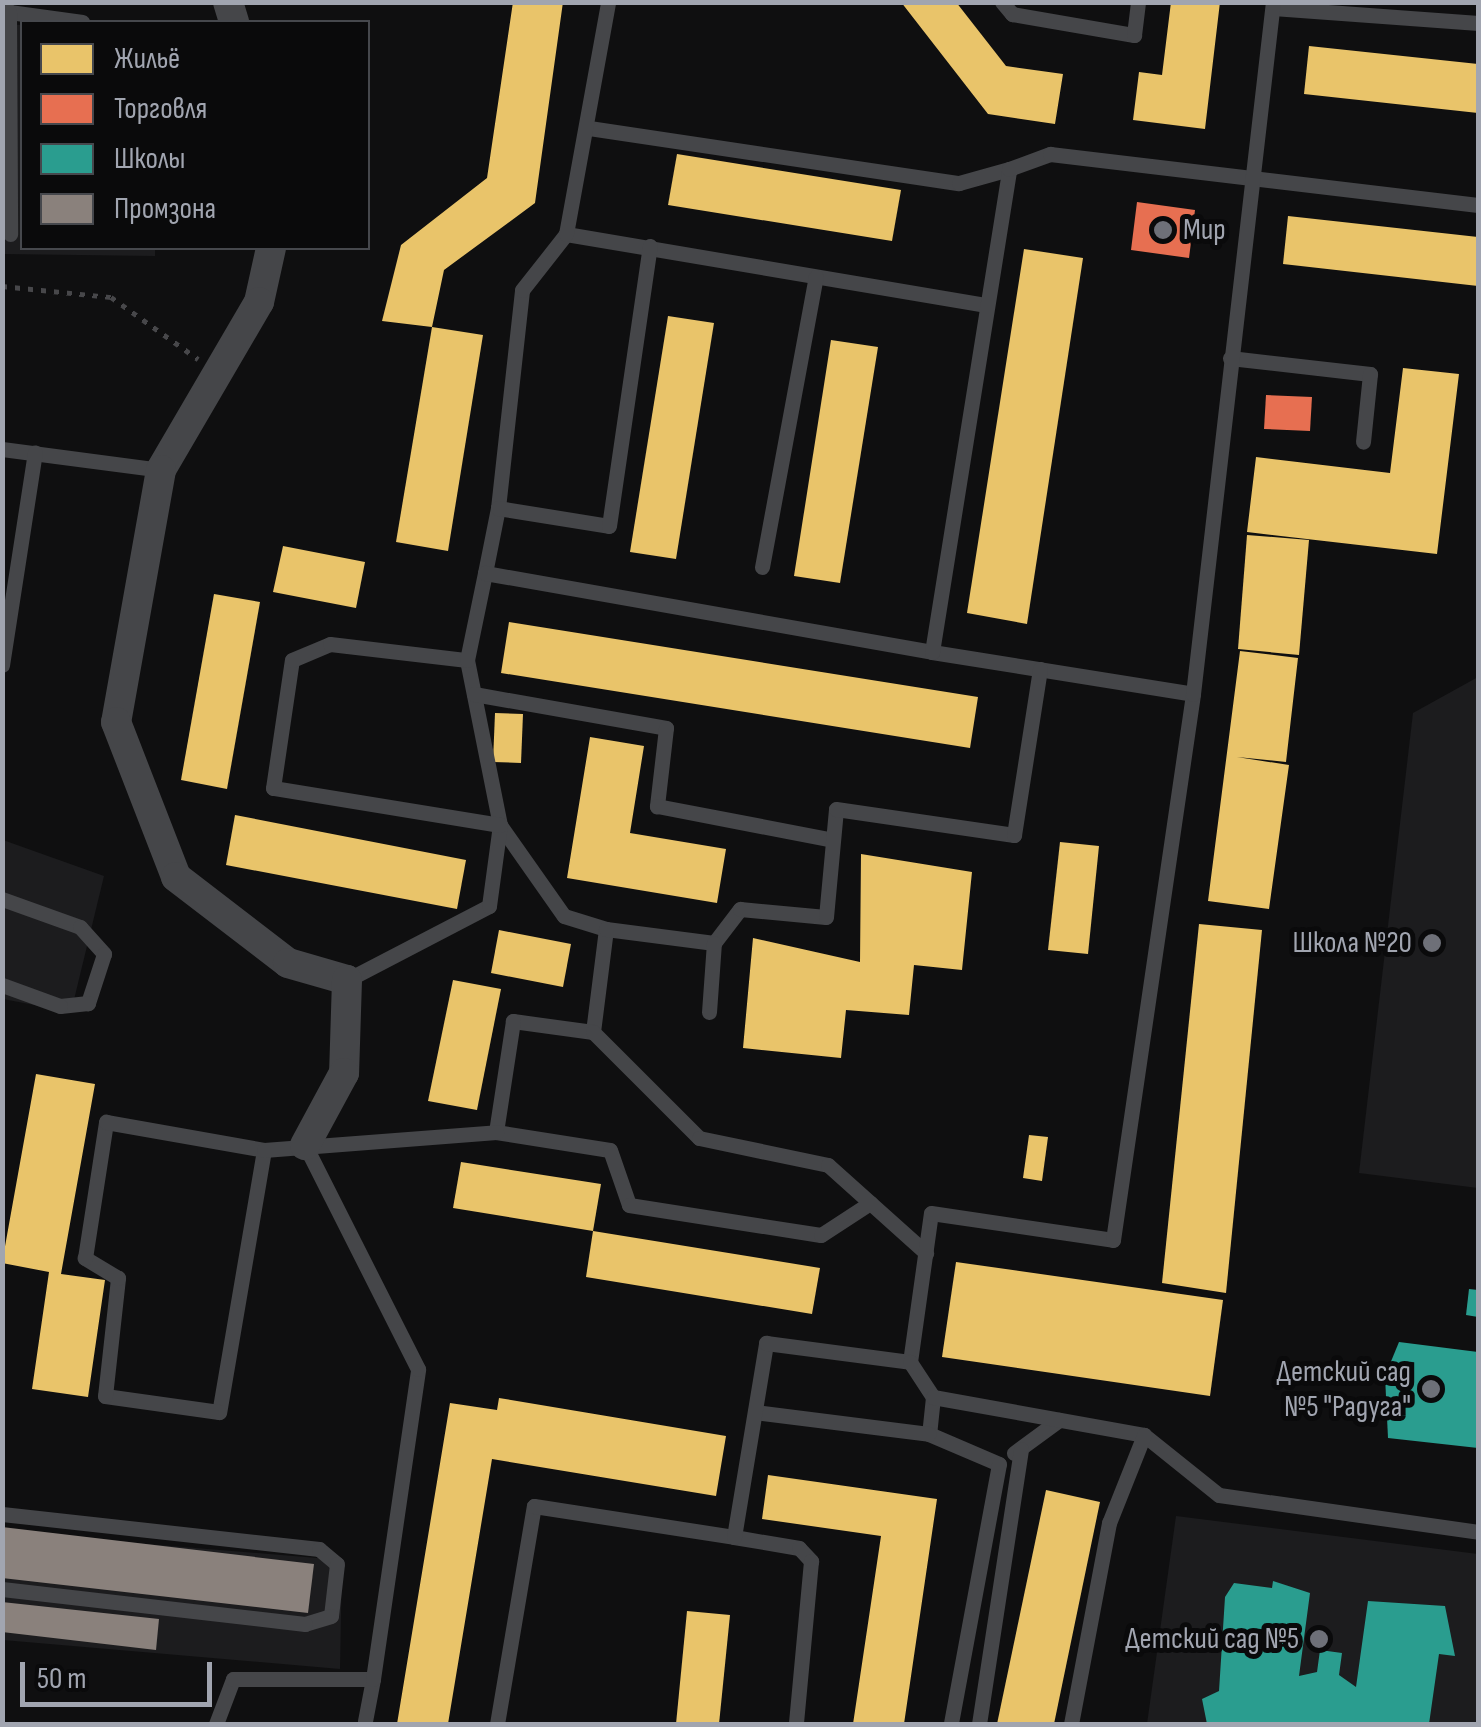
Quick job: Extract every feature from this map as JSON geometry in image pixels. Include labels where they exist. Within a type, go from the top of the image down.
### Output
[{"type":"street","points":[[271,250],[258,302],[161,470],[116,722],[176,877],[288,963],[347,980],[344,1072],[305,1144]]},
{"type":"lane","points":[[347,980],[489,906],[500,825],[467,660],[498,508],[522,290],[566,234],[589,128],[608,2]]},
{"type":"lane","points":[[1002,2],[1012,14],[1134,35],[1138,2]]},
{"type":"lane","points":[[929,1434],[933,1397],[910,1362],[931,1213],[1113,1240],[1193,694],[1250,177],[1273,6],[1478,23]]},
{"type":"lane","points":[[10,234],[6,11],[68,20]]},
{"type":"lane","points":[[589,128],[959,184],[1050,154],[1478,205]]},
{"type":"lane","points":[[932,652],[1009,169]]},
{"type":"lane","points":[[566,234],[986,305]]},
{"type":"lane","points":[[498,508],[609,526],[650,246]]},
{"type":"lane","points":[[762,567],[816,277]]},
{"type":"lane","points":[[1230,358],[1370,374],[1363,442]]},
{"type":"lane","points":[[2,449],[161,470]]},
{"type":"lane","points":[[2,665],[36,454]]},
{"type":"lane","points":[[485,573],[1193,694]]},
{"type":"lane","points":[[467,660],[330,644],[292,660],[273,788],[500,825],[564,916],[606,929],[714,943]]},
{"type":"lane","points":[[709,1012],[714,943],[740,909],[826,917],[836,810],[1014,834],[1040,669]]},
{"type":"lane","points":[[474,694],[666,728],[656,806],[833,840]]},
{"type":"lane","points":[[2,900],[80,927],[104,954],[88,1003],[60,1006],[2,985]]},
{"type":"lane","points":[[593,1032],[606,929]]},
{"type":"lane","points":[[496,1132],[512,1020],[593,1032],[699,1138],[828,1165],[926,1253]]},
{"type":"lane","points":[[264,1150],[219,1412],[104,1396],[118,1278],[85,1258],[106,1122],[264,1150],[496,1132],[610,1150],[629,1206],[821,1235],[870,1203]]},
{"type":"lane","points":[[305,1144],[418,1368],[365,1721]]},
{"type":"lane","points":[[734,1537],[766,1343],[910,1362]]},
{"type":"lane","points":[[933,1397],[1144,1435],[1220,1495],[1478,1532]]},
{"type":"lane","points":[[755,1412],[929,1434],[999,1464]]},
{"type":"lane","points":[[951,1724],[999,1464],[1059,1420]]},
{"type":"lane","points":[[1070,1724],[1109,1523],[1144,1435]]},
{"type":"lane","points":[[979,1724],[1020,1448]]},
{"type":"lane","points":[[497,1724],[534,1506],[799,1548],[811,1560],[796,1724]]},
{"type":"lane","points":[[2,1514],[319,1549],[337,1564],[332,1616],[305,1624],[2,1589]]},
{"type":"lane","points":[[216,1724],[233,1678],[373,1679]]},
{"type":"path","points":[[2,286],[111,297],[216,375]]},
{"type":"shaded area","points":[[2,24],[20,25],[20,250],[155,250],[155,256],[3,254]]},
{"type":"shaded area","name":"Школа №20","points":[[1478,677],[1478,1188],[1359,1173],[1413,713]]},
{"type":"shaded area","points":[[3,840],[104,876],[71,1012],[3,999]]},
{"type":"shaded area","name":"Детский сад №5","points":[[1176,1516],[1478,1554],[1478,1724],[1147,1724]]},
{"type":"shaded area","points":[[2,1532],[342,1560],[340,1669],[3,1640]]},
{"type":"building: Жильё","points":[[513,2],[563,2],[535,203],[444,270],[432,327],[382,321],[401,245],[487,178]]},
{"type":"building: Жильё","points":[[901,2],[956,2],[1006,66],[1063,74],[1055,124],[988,114]]},
{"type":"building: Жильё","points":[[1171,2],[1220,2],[1205,129],[1133,120],[1139,72],[1162,75]]},
{"type":"building: Жильё","points":[[1309,46],[1478,64],[1478,113],[1304,94]]},
{"type":"building: Жильё","points":[[677,154],[901,190],[892,241],[668,205]]},
{"type":"building: Жильё","points":[[1288,216],[1478,237],[1478,286],[1283,264]]},
{"type":"building: Жильё","points":[[1024,249],[1083,258],[1027,624],[967,613]]},
{"type":"building: Жильё","points":[[668,316],[714,323],[676,559],[630,552]]},
{"type":"building: Жильё","points":[[432,327],[483,335],[448,551],[396,542]]},
{"type":"building: Жильё","points":[[831,340],[878,347],[840,583],[794,576]]},
{"type":"building: Жильё","points":[[1403,368],[1459,374],[1437,554],[1247,532],[1256,457],[1390,473]]},
{"type":"building: Жильё","points":[[1247,535],[1309,540],[1299,655],[1238,649]]},
{"type":"building: Жильё","points":[[283,546],[365,562],[356,608],[273,592]]},
{"type":"building: Жильё","points":[[214,594],[260,602],[227,789],[181,780]]},
{"type":"building: Жильё","points":[[509,622],[978,697],[970,748],[501,673]]},
{"type":"building: Жильё","points":[[1240,651],[1298,658],[1286,762],[1237,757],[1289,765],[1269,909],[1208,901]]},
{"type":"building: Жильё","points":[[495,713],[523,714],[521,763],[493,762]]},
{"type":"building: Жильё","points":[[590,737],[644,746],[630,833],[726,849],[717,903],[567,878]]},
{"type":"building: Жильё","points":[[235,815],[466,860],[457,909],[226,865]]},
{"type":"building: Жильё","points":[[1060,842],[1099,846],[1088,954],[1048,950]]},
{"type":"building: Жильё","points":[[861,854],[972,872],[962,970],[914,965],[909,1015],[846,1010],[841,1058],[743,1048],[753,938],[860,962]]},
{"type":"building: Жильё","points":[[1199,924],[1262,930],[1226,1293],[1162,1283]]},
{"type":"building: Жильё","points":[[499,930],[571,944],[563,987],[491,973]]},
{"type":"building: Жильё","points":[[453,980],[501,989],[477,1110],[428,1101]]},
{"type":"building: Жильё","points":[[36,1074],[95,1084],[61,1274],[105,1280],[88,1397],[32,1389],[49,1272],[2,1263]]},
{"type":"building: Жильё","points":[[1029,1135],[1048,1137],[1042,1181],[1023,1178]]},
{"type":"building: Жильё","points":[[461,1162],[601,1184],[593,1231],[453,1208]]},
{"type":"building: Жильё","points":[[593,1231],[820,1268],[812,1314],[586,1277]]},
{"type":"building: Жильё","points":[[956,1262],[1223,1300],[1210,1396],[942,1357]]},
{"type":"building: Жильё","points":[[499,1398],[726,1436],[716,1496],[492,1459],[448,1724],[397,1724],[450,1403],[497,1410]]},
{"type":"building: Жильё","points":[[768,1475],[937,1499],[904,1724],[853,1724],[881,1536],[762,1519]]},
{"type":"building: Жильё","points":[[1046,1490],[1100,1502],[1054,1724],[997,1724]]},
{"type":"building: Жильё","points":[[687,1611],[730,1615],[719,1724],[676,1724]]},
{"type":"building: Торговля","name":"Мир","points":[[1137,202],[1195,210],[1189,258],[1131,250]]},
{"type":"building: Торговля","points":[[1266,395],[1312,397],[1310,431],[1264,429]]},
{"type":"building: Школы","name":"Детский сад №5 \"Радуга\"","points":[[1469,1289],[1478,1290],[1478,1317],[1466,1315]]},
{"type":"building: Школы","name":"Детский сад №5 \"Радуга\"","points":[[1399,1342],[1478,1352],[1478,1448],[1388,1438],[1385,1376]]},
{"type":"building: Школы","points":[[1273,1581],[1310,1593],[1299,1676],[1317,1672],[1320,1650],[1342,1653],[1339,1675],[1356,1687],[1368,1601],[1445,1606],[1455,1656],[1439,1654],[1429,1724],[1207,1724],[1202,1699],[1219,1691],[1225,1597],[1234,1583],[1272,1588]]},
{"type":"building: Промзона","points":[[2,1527],[314,1564],[308,1613],[2,1578]]},
{"type":"building: Промзона","points":[[2,1602],[159,1619],[156,1650],[2,1632]]},
{"type":"place","name":"Мир","points":[[1163,230]]},
{"type":"place","name":"Школа №20","points":[[1432,943]]},
{"type":"place","name":"Детский сад №5 \"Радуга\"","points":[[1431,1389]]},
{"type":"place","name":"Детский сад №5","points":[[1319,1639]]}]
